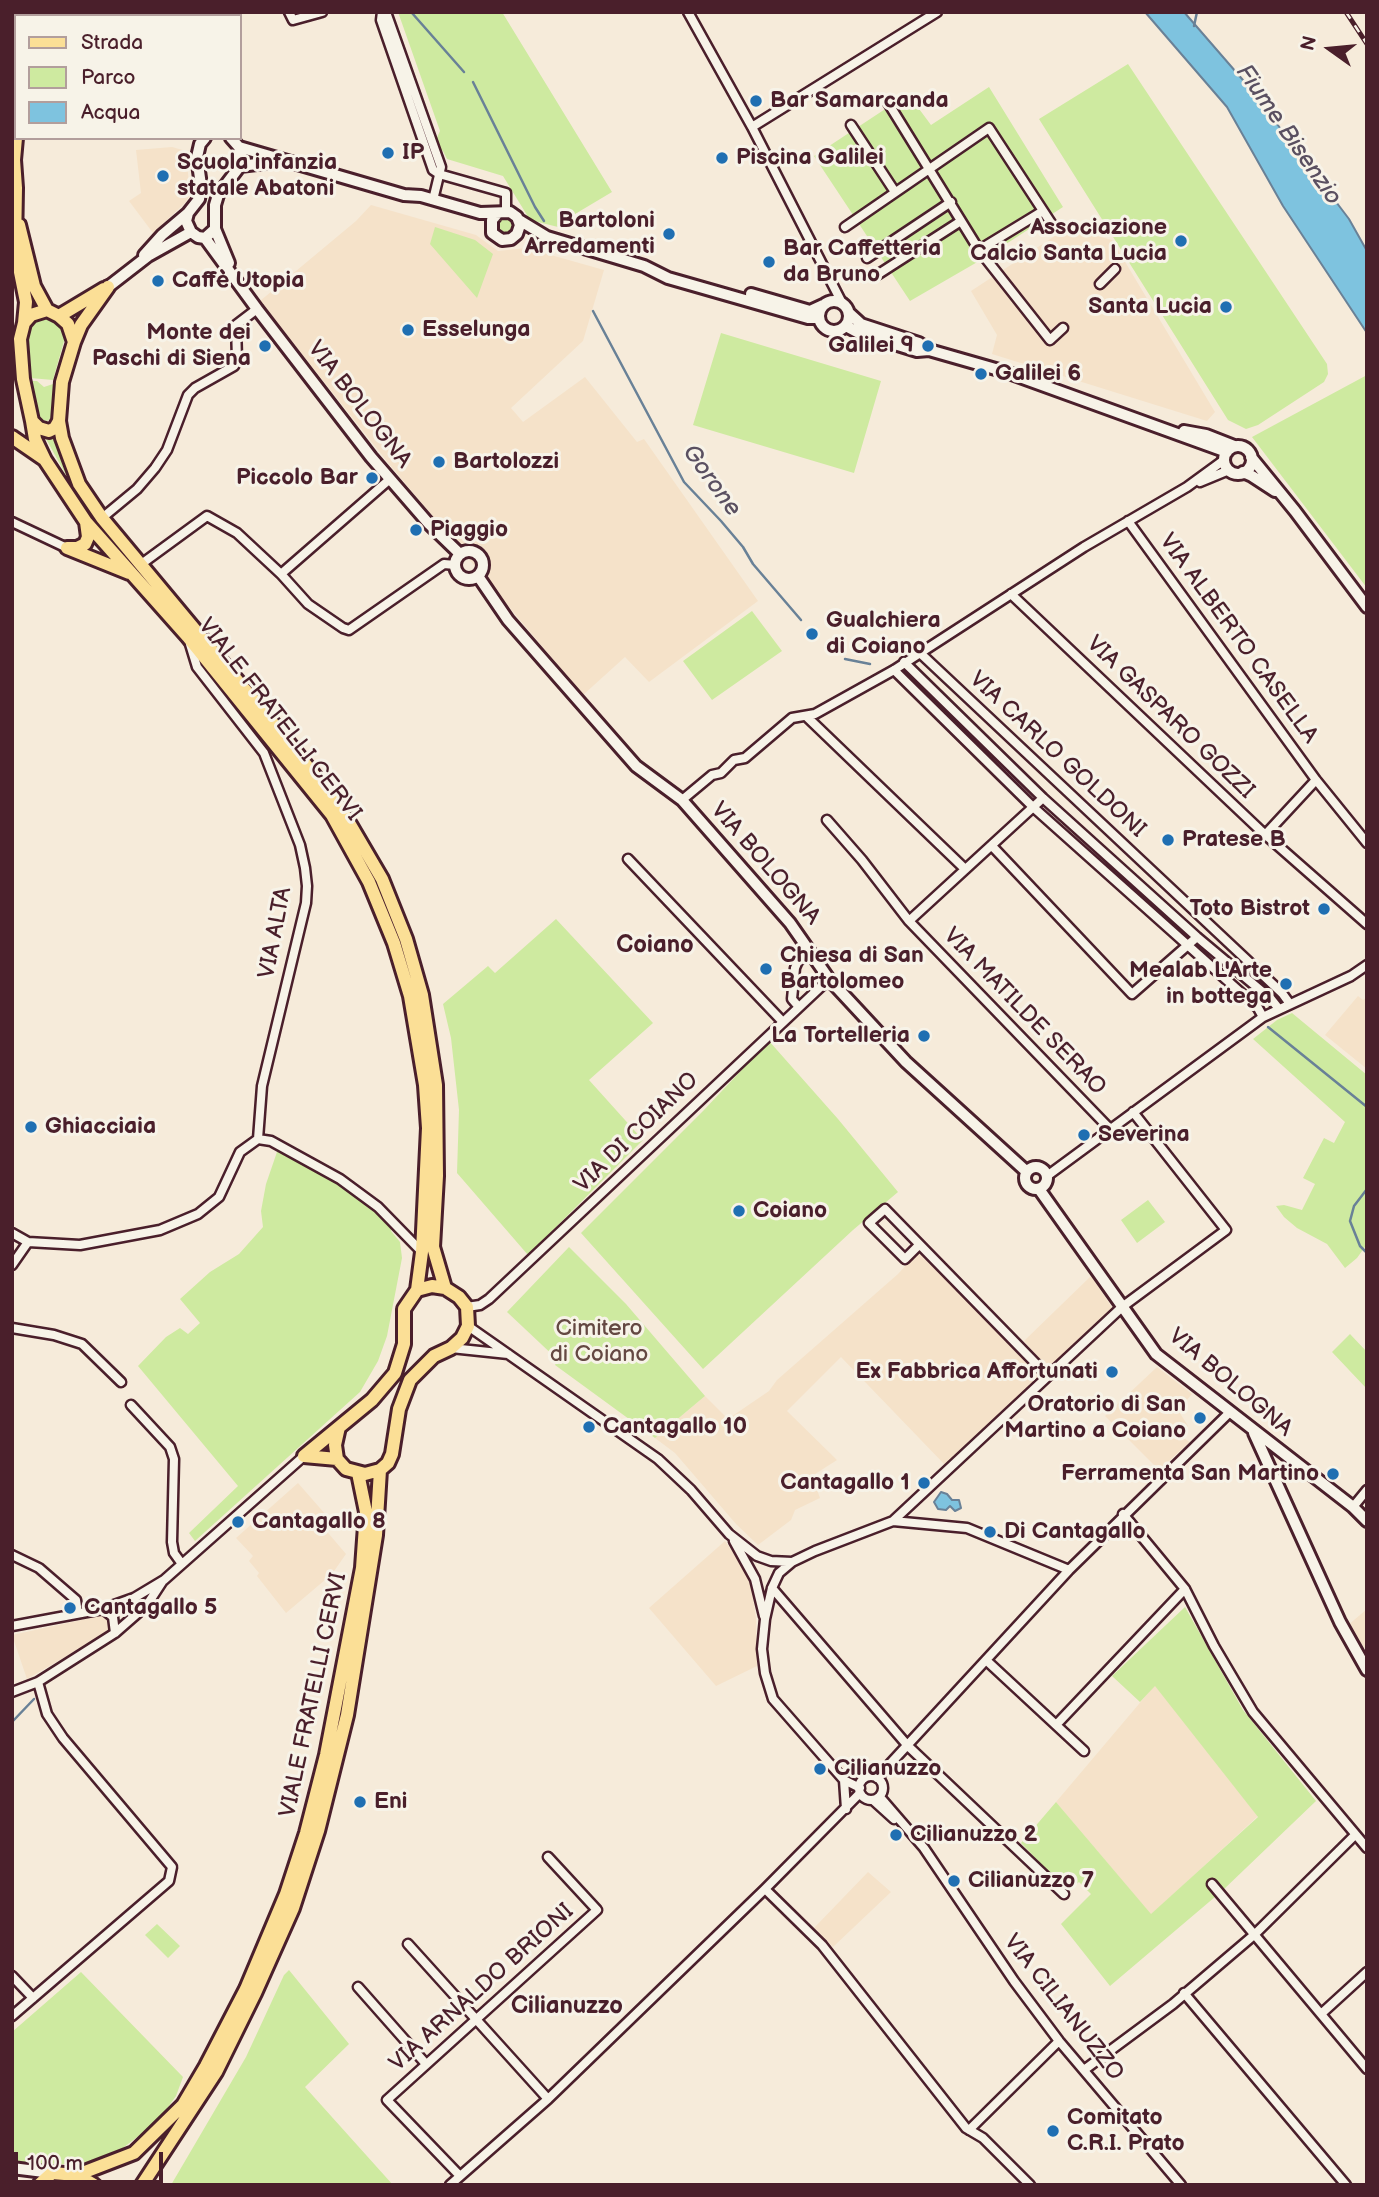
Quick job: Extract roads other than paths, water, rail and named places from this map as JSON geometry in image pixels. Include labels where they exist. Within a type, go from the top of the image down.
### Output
[{"type":"main road","points":[[12,48],[14,68]]},
{"type":"main road","points":[[16,140],[13,158],[15,209],[34,286],[53,313],[68,324],[74,342]]},
{"type":"main road","name":"VIALE FRATELLI CERVI","points":[[15,209],[15,247],[26,302],[20,339],[21,362],[33,429],[45,460],[86,522],[137,570],[276,727],[341,809],[382,879],[406,939],[422,995],[436,1086],[437,1176],[433,1247],[445,1288]]},
{"type":"main road","points":[[24,323],[31,315],[53,313],[108,288]]},
{"type":"main road","name":"VIALE FRATELLI CERVI","points":[[108,288],[81,326],[62,382],[59,421],[62,438],[79,484],[137,570],[188,638],[332,815],[369,882],[394,943],[410,996],[425,1085],[427,1173],[422,1252],[417,1290],[404,1308],[404,1343],[395,1373],[372,1400],[304,1456]]},
{"type":"main road","points":[[12,437],[24,441],[33,429],[49,431],[55,428],[59,421]]},
{"type":"main road","points":[[12,437],[45,460]]},
{"type":"main road","points":[[67,548],[78,548],[85,544],[88,537],[86,522]]},
{"type":"main road","points":[[67,548],[137,570]]},
{"type":"main road","points":[[417,1290],[432,1286],[445,1288],[459,1297],[467,1307],[468,1326]]},
{"type":"main road","name":"VIALE FRATELLI CERVI","points":[[142,2185],[216,2072],[293,1908],[321,1819],[347,1715],[376,1535],[380,1470],[388,1463],[392,1454],[399,1409],[410,1380],[434,1356],[452,1348],[462,1338],[468,1326]]},
{"type":"main road","points":[[339,1427],[335,1445],[337,1459],[346,1469],[358,1474],[380,1470]]},
{"type":"main road","points":[[304,1456],[337,1459]]},
{"type":"main road","name":"VIALE FRATELLI CERVI","points":[[52,2173],[77,2175],[134,2153],[183,2105],[246,1989],[286,1894],[306,1833],[326,1755],[362,1568],[366,1512],[358,1474]]},
{"type":"main road","points":[[39,2185],[52,2173]]},
{"type":"main road","name":"VIALE FRATELLI CERVI","points":[[77,2175],[94,2185]]},
{"type":"street","points":[[289,12],[293,20],[322,12]]},
{"type":"street","points":[[384,12],[381,20],[433,170],[506,193],[502,212],[492,220],[491,229],[495,236],[502,240],[512,239],[517,234],[519,220]]},
{"type":"street","points":[[688,12],[752,127],[834,301],[861,324],[919,343],[929,350],[1006,372],[1164,428],[1206,435],[1243,472],[1283,496]]},
{"type":"street","points":[[752,127],[937,12]]},
{"type":"street","points":[[887,101],[979,250],[1050,340],[1063,328]]},
{"type":"street","points":[[851,125],[895,192]]},
{"type":"street","points":[[845,227],[989,128],[1051,223]]},
{"type":"street","points":[[136,265],[199,199],[201,185],[197,157],[201,140]]},
{"type":"street","points":[[235,142],[287,161],[404,195],[480,213],[514,214],[547,237],[657,271],[670,272],[810,311],[834,301]]},
{"type":"street","points":[[233,275],[215,229],[215,205],[218,195],[240,166],[242,156],[235,142]]},
{"type":"street","points":[[240,166],[287,161]]},
{"type":"street","points":[[433,200],[439,174]]},
{"type":"street","points":[[867,258],[951,202]]},
{"type":"street","points":[[979,250],[1043,211]]},
{"type":"street","points":[[188,213],[186,225],[191,232],[205,238],[233,275]]},
{"type":"street","points":[[877,275],[961,221]]},
{"type":"street","points":[[205,238],[215,229]]},
{"type":"street","points":[[108,288],[136,265],[191,232]]},
{"type":"street","points":[[1100,284],[1115,270]]},
{"type":"street","points":[[657,271],[668,278],[808,318],[818,318],[834,301]]},
{"type":"street","name":"VIA BOLOGNA","points":[[233,275],[390,479],[457,559],[457,573],[463,578],[471,579],[478,576],[483,569],[481,557],[471,551],[457,559]]},
{"type":"street","points":[[102,518],[137,489],[167,450],[188,396],[195,388],[234,366],[237,360],[236,325],[257,309]]},
{"type":"street","points":[[818,318],[820,324],[830,331],[840,331],[846,326],[849,313]]},
{"type":"street","points":[[846,326],[859,333],[917,351],[929,350]]},
{"type":"street","points":[[681,800],[712,775],[721,773],[734,760],[745,758],[792,718],[815,714],[894,670],[1084,547],[1187,487],[1243,447],[1367,607]]},
{"type":"street","points":[[1243,472],[1251,464],[1251,457]]},
{"type":"street","points":[[281,574],[390,479]]},
{"type":"street","points":[[137,570],[207,516],[237,533],[281,574],[308,604],[349,630],[444,564],[457,559]]},
{"type":"street","name":"VIA ALBERTO CASELLA","points":[[1128,521],[1316,780],[1367,843]]},
{"type":"street","points":[[12,522],[67,548]]},
{"type":"street","name":"VIA BOLOGNA","points":[[478,576],[508,620],[636,766],[681,800],[790,923],[829,979],[906,1062],[1027,1172],[1026,1183],[1031,1188],[1039,1189],[1156,1354],[1353,1507],[1367,1521]]},
{"type":"street","name":"VIA GASPARO GOZZI","points":[[1012,594],[1265,835],[1367,924]]},
{"type":"street","name":"VIA ALTA","points":[[188,638],[197,667],[264,753],[300,845],[307,886],[306,902],[262,1086],[258,1139]]},
{"type":"street","name":"VIA CARLO GOLDONI","points":[[919,652],[1282,993],[1290,1004]]},
{"type":"street","name":"VIA CARLO GOLDONI","points":[[904,662],[1043,798],[1197,937],[1271,999],[1279,1009]]},
{"type":"street","points":[[894,670],[1033,807],[1258,1008],[1264,1017]]},
{"type":"street","points":[[806,716],[965,869]]},
{"type":"street","points":[[1265,835],[1316,780]]},
{"type":"street","name":"VIA CARLO GOLDONI","points":[[1033,807],[1043,798]]},
{"type":"street","name":"VIA MATILDE SERAO","points":[[909,921],[1033,807]]},
{"type":"street","name":"VIA MATILDE SERAO","points":[[827,820],[909,921],[1110,1129]]},
{"type":"street","points":[[992,846],[1132,994],[1197,937]]},
{"type":"street","points":[[628,859],[782,1021]]},
{"type":"street","points":[[798,1006],[792,999],[795,968],[798,961],[812,952]]},
{"type":"street","points":[[1047,1176],[1264,1017],[1351,976],[1367,965]]},
{"type":"street","name":"VIA DI COIANO","points":[[467,1307],[489,1299],[829,979]]},
{"type":"street","points":[[729,1534],[757,1556],[771,1561],[792,1562],[893,1521],[1122,1307],[1226,1230],[1133,1112]]},
{"type":"street","points":[[12,1233],[28,1242],[80,1245],[160,1230],[198,1214],[219,1197],[240,1152],[258,1139],[271,1141],[340,1179],[378,1208],[422,1252]]},
{"type":"street","points":[[1027,1172],[1038,1167],[1044,1170],[1047,1176],[1045,1185],[1039,1189]]},
{"type":"street","points":[[919,1245],[905,1259],[869,1223],[885,1209],[1048,1376]]},
{"type":"street","points":[[12,1265],[28,1242]]},
{"type":"street","points":[[468,1326],[658,1459],[691,1490],[729,1534],[755,1579],[765,1619]]},
{"type":"street","points":[[12,1328],[54,1335],[82,1344],[121,1382]]},
{"type":"street","points":[[452,1348],[511,1354]]},
{"type":"street","points":[[131,1405],[170,1447],[174,1460],[172,1542],[174,1553],[182,1564]]},
{"type":"street","points":[[450,2185],[548,2099],[846,1809],[866,1778],[877,1778],[1069,1570],[1229,1413]]},
{"type":"street","points":[[1252,1430],[1340,1622],[1367,1670]]},
{"type":"street","points":[[12,1626],[103,1609],[134,1598],[164,1580],[304,1456]]},
{"type":"street","points":[[1272,1476],[1279,1464],[1288,1459]]},
{"type":"street","points":[[1353,1507],[1367,1490]]},
{"type":"street","points":[[1124,1514],[1185,1589],[1214,1646],[1253,1712],[1367,1848]]},
{"type":"street","points":[[893,1521],[967,1528],[1069,1570]]},
{"type":"street","points":[[12,1555],[39,1568],[76,1600],[78,1613]]},
{"type":"street","name":"VIA CILIANUZZO","points":[[792,1562],[776,1577],[765,1619],[762,1649],[765,1673],[773,1699],[845,1780],[865,1798],[876,1798],[924,1847],[1014,1981],[1059,2040],[1181,2185]]},
{"type":"street","points":[[12,1692],[38,1682],[115,1633],[147,1605],[164,1580]]},
{"type":"street","points":[[772,1588],[908,1746],[1064,1894]]},
{"type":"street","points":[[1056,1725],[1185,1589]]},
{"type":"street","points":[[103,1609],[113,1617],[115,1633]]},
{"type":"street","points":[[987,1661],[1084,1751]]},
{"type":"street","points":[[12,2016],[169,1881],[172,1867],[63,1738],[47,1714],[38,1682]]},
{"type":"street","points":[[876,1798],[883,1787],[877,1778]]},
{"type":"street","points":[[845,1780],[846,1809]]},
{"type":"street","points":[[1084,2070],[1185,1993],[1254,1935],[1355,1835]]},
{"type":"street","name":"VIA ARNALDO BRIONI","points":[[460,2176],[387,2100],[597,1910],[548,1857]]},
{"type":"street","points":[[1212,1884],[1367,2069]]},
{"type":"street","points":[[765,1889],[822,1945],[969,2130],[983,2138],[1030,2185]]},
{"type":"street","points":[[408,1944],[548,2099]]},
{"type":"street","points":[[1321,2014],[1367,1972]]},
{"type":"street","points":[[12,1976],[33,1998]]},
{"type":"street","points":[[358,1987],[426,2064]]},
{"type":"street","points":[[1185,1993],[1346,2185]]},
{"type":"street","points":[[969,2130],[1059,2040]]},
{"type":"street","points":[[12,2168],[52,2173]]},
{"type":"water","points":[[1145,12],[1184,12],[1249,87],[1349,219],[1367,251],[1367,333],[1283,206],[1227,107]]},
{"type":"water","points":[[941,1492],[952,1500],[959,1500],[961,1508],[955,1511],[950,1506],[946,1510],[938,1509],[934,1502]]},
{"type":"waterway","points":[[1194,26],[1197,12]]},
{"type":"waterway","name":"Gorone","points":[[412,13],[464,72]]},
{"type":"waterway","name":"Gorone","points":[[473,82],[544,221]]},
{"type":"waterway","name":"Gorone","points":[[593,311],[684,482],[721,521],[743,547],[753,564],[801,620]]},
{"type":"waterway","name":"Gorone","points":[[845,659],[870,664]]},
{"type":"waterway","name":"Gorone","points":[[1268,1027],[1367,1107]]},
{"type":"waterway","name":"Gorone","points":[[1367,1189],[1354,1206],[1350,1221],[1360,1246],[1367,1253]]},
{"type":"waterway","points":[[12,1722],[34,1699]]},
{"type":"railway","points":[[1346,12],[1367,44]]},
{"type":"place","name":"Bar Samarcanda","points":[[756,101]]},
{"type":"place","name":"IP","points":[[388,153]]},
{"type":"place","name":"Piscina Galilei","points":[[722,158]]},
{"type":"place","name":"Scuola infanzia statale Abatoni","points":[[163,176]]},
{"type":"place","name":"Bartoloni Arredamenti","points":[[669,234]]},
{"type":"place","name":"Associazione Calcio Santa Lucia","points":[[1181,241]]},
{"type":"place","name":"Bar Caffetteria da Bruno","points":[[769,262]]},
{"type":"place","name":"Caffè Utopia","points":[[158,281]]},
{"type":"place","name":"Santa Lucia","points":[[1226,307]]},
{"type":"place","name":"Esselunga","points":[[408,330]]},
{"type":"place","name":"Monte dei Paschi di Siena","points":[[265,346]]},
{"type":"place","name":"Galilei 9","points":[[928,346]]},
{"type":"place","name":"Galilei 6","points":[[981,374]]},
{"type":"place","name":"Bartolozzi","points":[[439,462]]},
{"type":"place","name":"Piccolo Bar","points":[[372,478]]},
{"type":"place","name":"Piaggio","points":[[416,530]]},
{"type":"place","name":"Gualchiera di Coiano","points":[[812,634]]},
{"type":"place","name":"Pratese B","points":[[1168,840]]},
{"type":"place","name":"Toto Bistrot","points":[[1324,909]]},
{"type":"place","name":"Chiesa di San Bartolomeo","points":[[766,969]]},
{"type":"place","name":"Mealab L'Arte in bottega","points":[[1286,984]]},
{"type":"place","name":"La Tortelleria","points":[[924,1036]]},
{"type":"place","name":"Ghiacciaia","points":[[31,1127]]},
{"type":"place","name":"Severina","points":[[1084,1135]]},
{"type":"place","name":"Coiano","points":[[739,1211]]},
{"type":"place","name":"Ex Fabbrica Affortunati","points":[[1112,1372]]},
{"type":"place","name":"Oratorio di San Martino a Coiano","points":[[1200,1418]]},
{"type":"place","name":"Cantagallo 10","points":[[589,1427]]},
{"type":"place","name":"Ferramenta San Martino","points":[[1333,1474]]},
{"type":"place","name":"Cantagallo 1","points":[[924,1483]]},
{"type":"place","name":"Cantagallo 8","points":[[238,1522]]},
{"type":"place","name":"Di Cantagallo","points":[[990,1532]]},
{"type":"place","name":"Cantagallo 5","points":[[70,1608]]},
{"type":"place","name":"Cilianuzzo","points":[[820,1769]]},
{"type":"place","name":"Eni","points":[[360,1802]]},
{"type":"place","name":"Cilianuzzo 2","points":[[896,1835]]},
{"type":"place","name":"Cilianuzzo 7","points":[[954,1881]]},
{"type":"place","name":"Comitato C.R.I. Prato","points":[[1053,2131]]},
{"type":"district","name":"Coiano","points":[[655,946]]},
{"type":"district","name":"Cilianuzzo","points":[[567,2007]]},
{"type":"water label","name":"Fiume Bisenzio","points":[[1288,135]]},
{"type":"park label","name":"Cimitero di Coiano","points":[[599,1342]]}]
